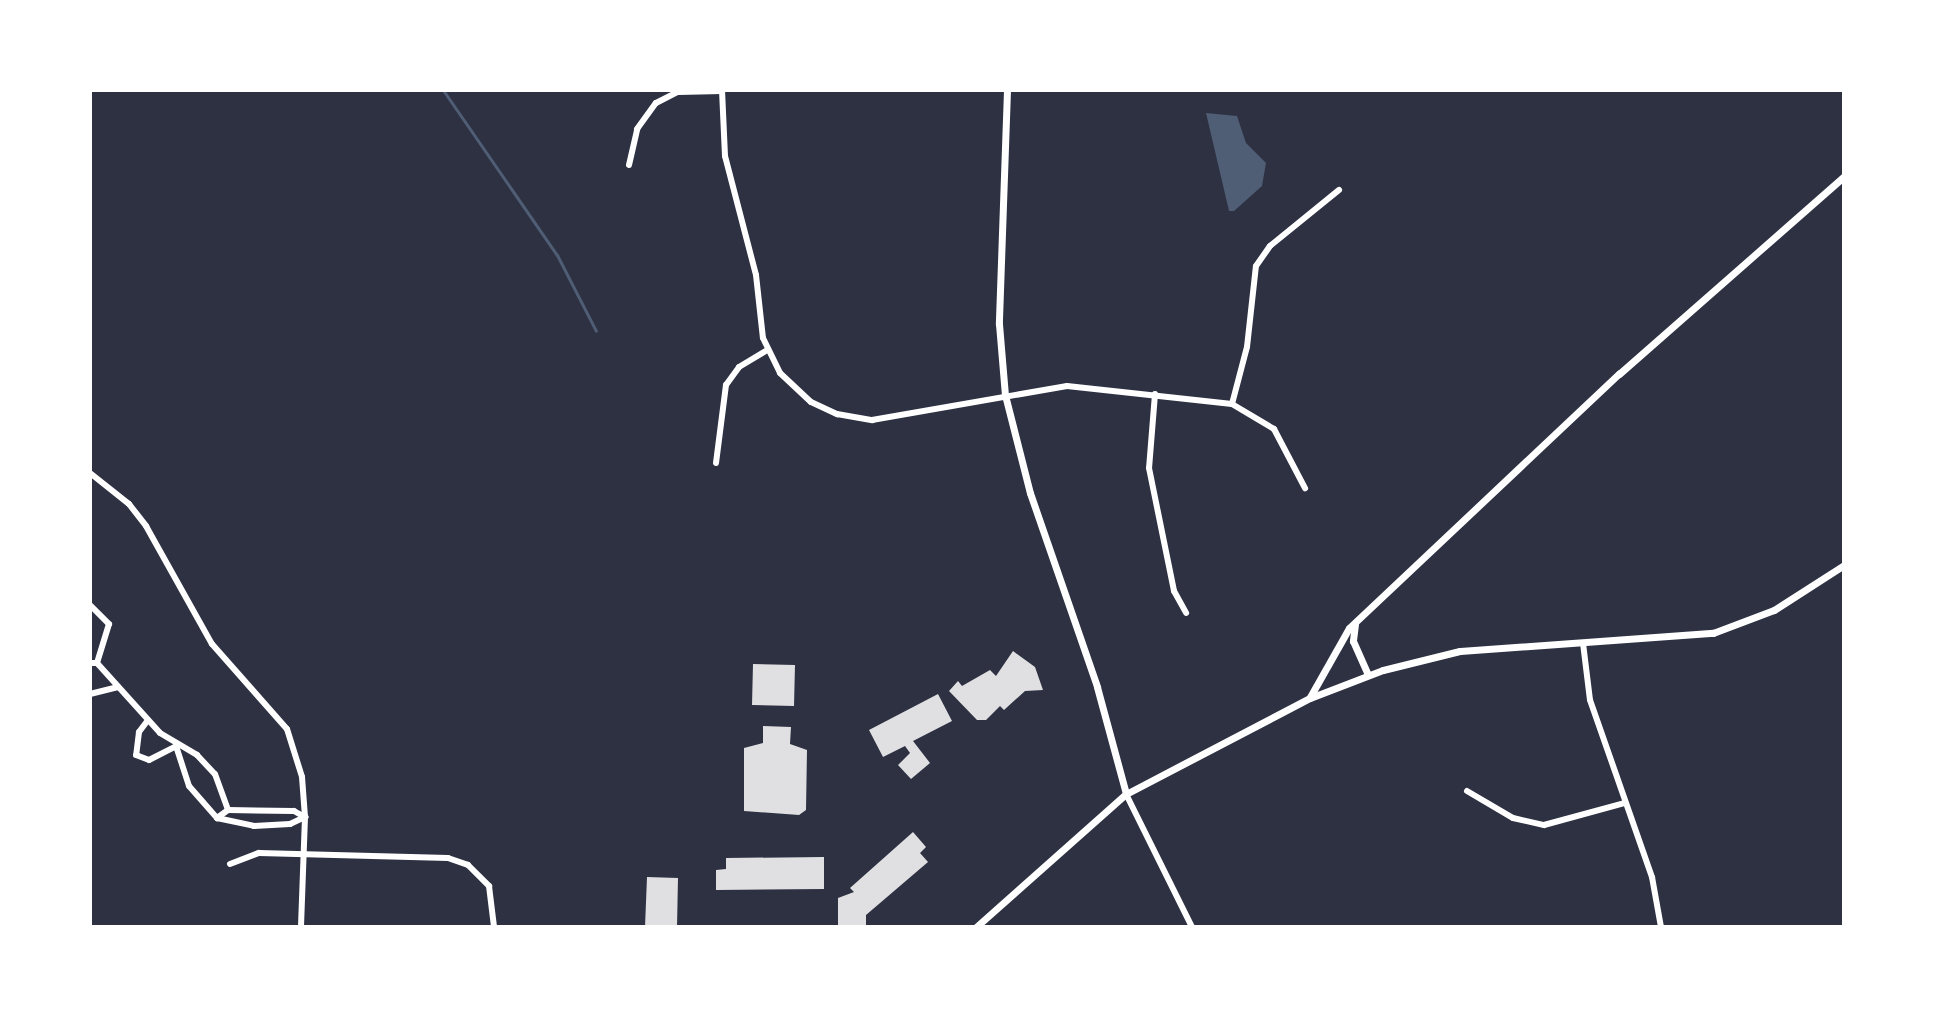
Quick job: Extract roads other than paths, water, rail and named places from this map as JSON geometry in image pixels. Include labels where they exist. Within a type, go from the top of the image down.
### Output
[{"type":"street","points":[[1007,90],[999,324],[1005,395],[1030,493],[1097,687],[1126,794],[1192,927]]},
{"type":"street","points":[[629,165],[637,129],[656,103],[678,92],[722,91],[725,156],[756,275],[767,350],[800,394],[851,418],[890,419],[1005,395],[1067,386],[1232,404],[1274,429],[1305,488]]},
{"type":"street","points":[[1310,698],[1355,624],[1619,374],[1844,176]]},
{"type":"street","points":[[1232,404],[1247,347],[1256,266],[1270,246],[1339,190]]},
{"type":"street","points":[[716,463],[726,385],[739,367],[767,350]]},
{"type":"street","points":[[1155,394],[1149,468],[1174,591],[1186,613]]},
{"type":"street","points":[[90,473],[129,504],[146,526],[212,644],[279,715],[297,753],[305,817],[301,927]]},
{"type":"street","points":[[976,927],[1126,794],[1310,698],[1368,675],[1460,651],[1691,637],[1734,628],[1774,610],[1844,565]]},
{"type":"street","points":[[90,605],[109,624],[94,663],[176,746],[197,755],[215,774],[228,810]]},
{"type":"street","points":[[1355,624],[1353,641],[1368,675]]},
{"type":"street","points":[[1583,643],[1590,700],[1652,877],[1661,927]]},
{"type":"street","points":[[90,694],[118,687]]},
{"type":"street","points":[[148,720],[139,732],[136,755],[149,760],[176,746]]},
{"type":"street","points":[[176,746],[189,786],[217,818],[254,826],[290,824],[305,817]]},
{"type":"street","points":[[1467,791],[1513,818],[1544,825],[1625,803]]},
{"type":"street","points":[[217,818],[228,810],[294,811],[305,817]]},
{"type":"street","points":[[230,864],[259,853],[459,861],[489,886],[494,927]]},
{"type":"water","points":[[1206,113],[1237,116],[1246,143],[1266,163],[1262,186],[1234,211],[1229,211]]},
{"type":"waterway","points":[[443,90],[557,255],[596,331]]}]
